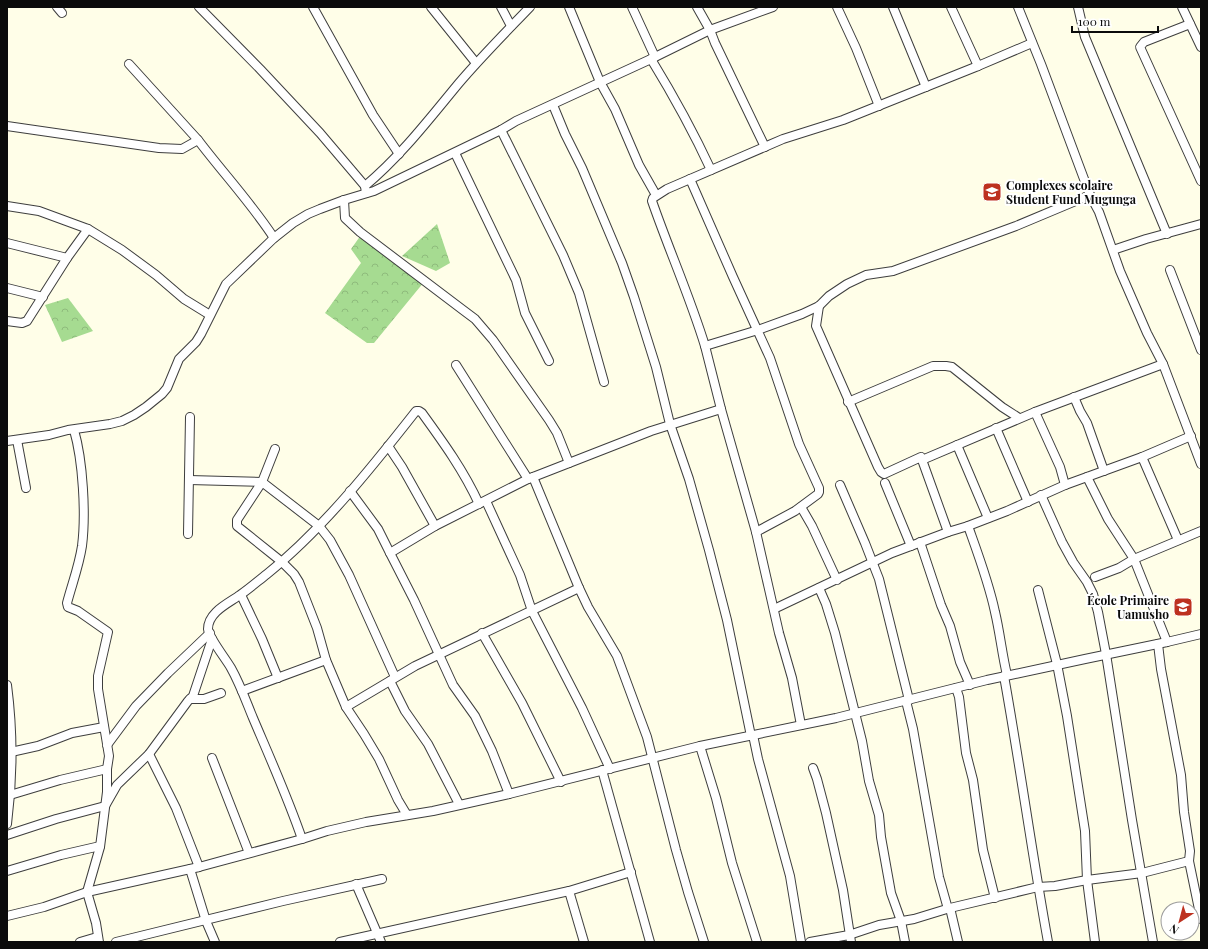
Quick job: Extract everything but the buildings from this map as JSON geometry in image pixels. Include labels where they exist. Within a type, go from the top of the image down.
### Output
[{"type":"street","points":[[198,7],[260,69],[320,133],[366,189]]},
{"type":"street","points":[[313,7],[373,115],[399,154]]},
{"type":"street","points":[[431,7],[476,63]]},
{"type":"street","points":[[501,7],[511,26]]},
{"type":"street","points":[[366,189],[399,154],[476,63],[530,7]]},
{"type":"street","points":[[569,7],[600,82],[615,109],[639,165],[656,195]]},
{"type":"street","points":[[632,7],[653,58],[694,132],[711,170]]},
{"type":"street","points":[[697,7],[710,30],[765,147]]},
{"type":"street","points":[[7,441],[110,424],[122,421],[146,407],[166,388],[180,358],[196,342],[226,284],[274,238],[293,223],[308,214],[344,200],[366,189],[385,187],[501,130],[516,121],[710,30],[773,7]]},
{"type":"street","points":[[837,7],[856,48],[879,106]]},
{"type":"street","points":[[893,7],[926,87]]},
{"type":"street","points":[[951,7],[978,66]]},
{"type":"street","points":[[1018,7],[1090,195],[1100,212],[1113,250],[1147,333],[1163,364],[1200,459]]},
{"type":"street","points":[[1182,7],[1200,42]]},
{"type":"street","points":[[1079,8],[1085,37],[1167,234]]},
{"type":"street","points":[[1190,24],[1144,42],[1140,47],[1201,181]]},
{"type":"street","points":[[800,726],[792,678],[779,633],[756,532],[721,409],[705,346],[652,200],[656,195],[690,179],[783,139],[843,120],[1032,43]]},
{"type":"street","points":[[129,64],[198,140],[220,169],[260,216],[274,238]]},
{"type":"street","points":[[552,105],[582,168],[634,297],[656,367],[670,424],[689,479],[725,613],[752,736],[790,876],[801,942]]},
{"type":"street","points":[[7,126],[159,148],[182,149],[198,140]]},
{"type":"street","points":[[501,130],[579,293],[604,382]]},
{"type":"street","points":[[454,153],[516,280],[525,313],[549,361]]},
{"type":"street","points":[[690,179],[732,277],[770,358],[799,444],[819,488],[818,494],[801,507],[756,532]]},
{"type":"street","points":[[705,346],[758,330],[802,314],[820,306],[829,296],[847,284],[866,275],[892,271],[1016,226],[1090,195]]},
{"type":"street","points":[[344,200],[345,218],[360,232],[469,315],[493,340],[549,420],[557,433],[569,463]]},
{"type":"street","points":[[7,206],[39,211],[88,229],[122,250],[156,275],[184,299],[210,315]]},
{"type":"street","points":[[1113,250],[1201,224]]},
{"type":"street","points":[[7,321],[22,323],[27,321],[67,258],[88,229]]},
{"type":"street","points":[[7,243],[67,258]]},
{"type":"street","points":[[1170,270],[1201,350]]},
{"type":"street","points":[[7,288],[43,297]]},
{"type":"street","points":[[820,306],[816,326],[848,402],[881,472],[884,474],[920,458],[922,460],[1019,418],[1163,364]]},
{"type":"street","points":[[456,365],[530,478],[579,588],[618,656],[647,737],[688,892],[704,942]]},
{"type":"street","points":[[848,402],[933,366],[946,366],[957,371],[1002,407],[1019,418]]},
{"type":"street","points":[[1074,397],[1087,423],[1104,471]]},
{"type":"street","points":[[390,553],[435,526],[530,478],[670,424],[721,409]]},
{"type":"street","points":[[302,839],[242,691],[208,629],[211,618],[219,609],[241,595],[282,562],[319,526],[416,411],[419,411],[422,413],[459,465],[483,502],[520,575],[532,611],[582,708],[606,770],[650,942]]},
{"type":"street","points":[[1035,412],[1060,467],[1065,485]]},
{"type":"street","points":[[188,534],[190,417]]},
{"type":"street","points":[[996,428],[1028,502]]},
{"type":"street","points":[[74,430],[79,452],[83,502],[82,546],[68,608],[78,611],[108,632],[98,676],[98,689],[109,756],[107,769],[107,792],[100,846],[87,892],[96,923],[98,939],[80,942]]},
{"type":"street","points":[[774,608],[920,542],[968,526],[1087,476],[1142,457],[1191,436]]},
{"type":"street","points":[[17,440],[26,488]]},
{"type":"street","points":[[957,445],[988,518]]},
{"type":"street","points":[[388,446],[402,467],[435,526]]},
{"type":"street","points":[[274,449],[262,482],[237,520],[237,526],[282,562],[294,574],[299,582],[326,660],[346,707],[379,759],[398,800],[407,815]]},
{"type":"street","points":[[1142,457],[1178,540]]},
{"type":"street","points":[[922,460],[948,532]]},
{"type":"street","points":[[1087,476],[1108,519],[1134,559],[1167,642]]},
{"type":"street","points":[[189,480],[262,482],[319,526],[330,540],[349,575],[405,711],[428,744],[459,804]]},
{"type":"street","points":[[885,483],[911,546]]},
{"type":"street","points":[[840,485],[879,578],[891,623],[908,700],[939,877],[958,942]]},
{"type":"street","points":[[350,491],[378,529],[414,600],[453,685],[475,716],[492,751],[509,794]]},
{"type":"street","points":[[1041,495],[1062,542],[1093,594],[1098,612],[1153,942]]},
{"type":"street","points":[[801,507],[812,526],[837,580]]},
{"type":"street","points":[[968,526],[995,611],[1048,942]]},
{"type":"street","points":[[1095,577],[1119,568],[1134,559],[1201,531]]},
{"type":"street","points":[[920,542],[941,605],[950,626],[960,662],[970,685]]},
{"type":"street","points":[[346,707],[392,679],[439,654],[579,588]]},
{"type":"street","points":[[819,588],[826,604],[862,741],[869,781],[879,815],[881,837],[891,892],[901,921],[904,942]]},
{"type":"street","points":[[1038,590],[1057,664],[1067,716],[1085,831],[1087,880],[1094,942]]},
{"type":"street","points":[[241,595],[262,639],[278,678]]},
{"type":"street","points":[[482,633],[522,703],[561,782]]},
{"type":"street","points":[[7,916],[87,892],[198,867],[327,831],[509,794],[700,746],[800,726],[1057,664],[1201,634]]},
{"type":"street","points":[[107,745],[136,706],[168,673],[211,636]]},
{"type":"street","points":[[7,835],[56,819],[105,806],[117,785],[149,754],[193,696],[211,636]]},
{"type":"street","points":[[1158,644],[1161,669],[1181,775],[1184,812],[1190,851],[1189,861],[1199,896],[1201,918]]},
{"type":"street","points":[[242,691],[326,660]]},
{"type":"street","points":[[7,685],[12,752],[9,775],[10,794],[7,824]]},
{"type":"street","points":[[956,688],[959,697],[966,753],[973,780],[983,850],[995,898]]},
{"type":"street","points":[[190,699],[204,699],[221,693]]},
{"type":"street","points":[[12,752],[38,746],[72,733],[104,727]]},
{"type":"street","points":[[700,746],[716,798],[732,863],[757,942]]},
{"type":"street","points":[[149,754],[176,808],[198,867]]},
{"type":"street","points":[[212,758],[249,853]]},
{"type":"street","points":[[813,768],[826,813],[843,890],[850,938]]},
{"type":"street","points":[[10,794],[107,769]]},
{"type":"street","points":[[7,871],[61,855],[100,846]]},
{"type":"street","points":[[810,942],[850,938],[879,925],[901,921],[1038,887],[1055,886],[1087,880],[1142,873],[1189,861]]},
{"type":"street","points":[[190,869],[206,920],[215,942]]},
{"type":"street","points":[[340,942],[569,891],[631,872]]},
{"type":"street","points":[[116,942],[290,899],[382,879]]},
{"type":"street","points":[[356,884],[381,942]]},
{"type":"street","points":[[569,891],[584,942]]},
{"type":"green space","points":[[437,224],[450,263],[436,271],[402,256]]},
{"type":"green space","points":[[361,235],[424,282],[374,343],[367,343],[325,313],[361,263],[351,249]]},
{"type":"green space","points":[[68,298],[93,331],[62,342],[45,305]]},
{"type":"place","name":"Complexes scolaire Student Fund Mugunga","points":[[992,192]]},
{"type":"place","name":"École Primaire Uamusho","points":[[1183,607]]}]
